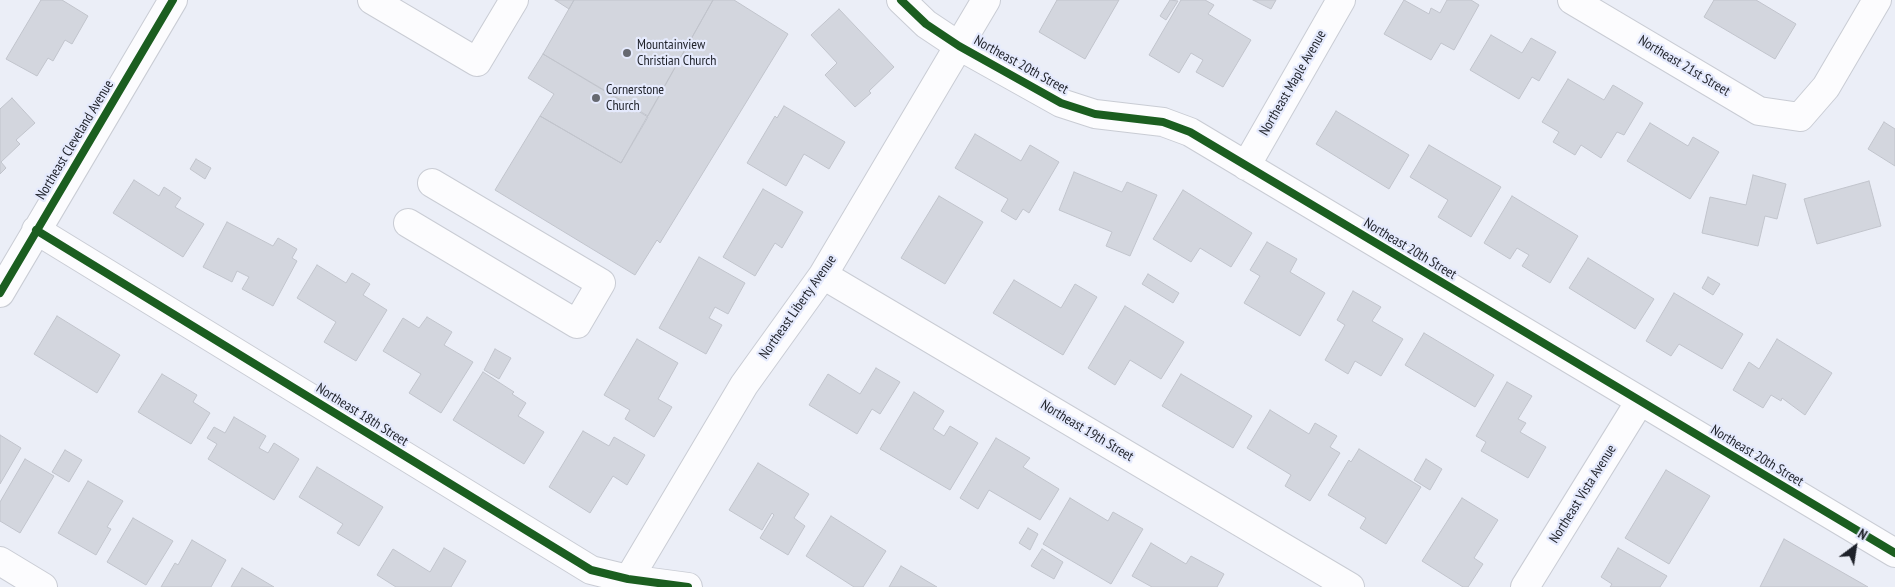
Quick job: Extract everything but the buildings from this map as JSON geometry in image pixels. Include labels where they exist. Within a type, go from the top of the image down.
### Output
[{"type":"street","name":"Northeast Cleveland Avenue","points":[[3,282],[36,230],[172,0]]},
{"type":"street","points":[[372,0],[477,62],[514,0]]},
{"type":"street","name":"Northeast 20th Street","points":[[901,0],[926,24],[960,46],[1061,103],[1095,114],[1163,122],[1190,132],[1895,553]]},
{"type":"street","name":"Northeast Liberty Avenue","points":[[626,583],[744,384],[823,275],[986,0]]},
{"type":"street","name":"Northeast Maple Avenue","points":[[1246,166],[1341,0]]},
{"type":"street","name":"Northeast 21st Street","points":[[1572,0],[1759,111],[1800,117],[1826,87],[1877,0]]},
{"type":"street","points":[[408,223],[576,324],[596,292],[601,283],[432,182]]},
{"type":"street","name":"Northeast 18th Street","points":[[36,230],[591,570],[626,583],[688,587]]},
{"type":"street","name":"Northeast 19th Street","points":[[823,275],[1350,587]]},
{"type":"street","name":"Northeast Vista Avenue","points":[[1525,587],[1640,401]]},
{"type":"street","points":[[0,561],[43,587]]},
{"type":"cycle path","points":[[0,293],[173,0]]},
{"type":"cycle path","points":[[901,0],[926,24],[959,46],[1061,103],[1095,114],[1163,122],[1190,132],[1895,553]]},
{"type":"cycle path","points":[[36,230],[591,570],[628,579],[688,587]]},
{"type":"place","name":"Mountainview Christian Church","points":[[627,53]]},
{"type":"place","name":"Cornerstone Church","points":[[596,98]]}]
